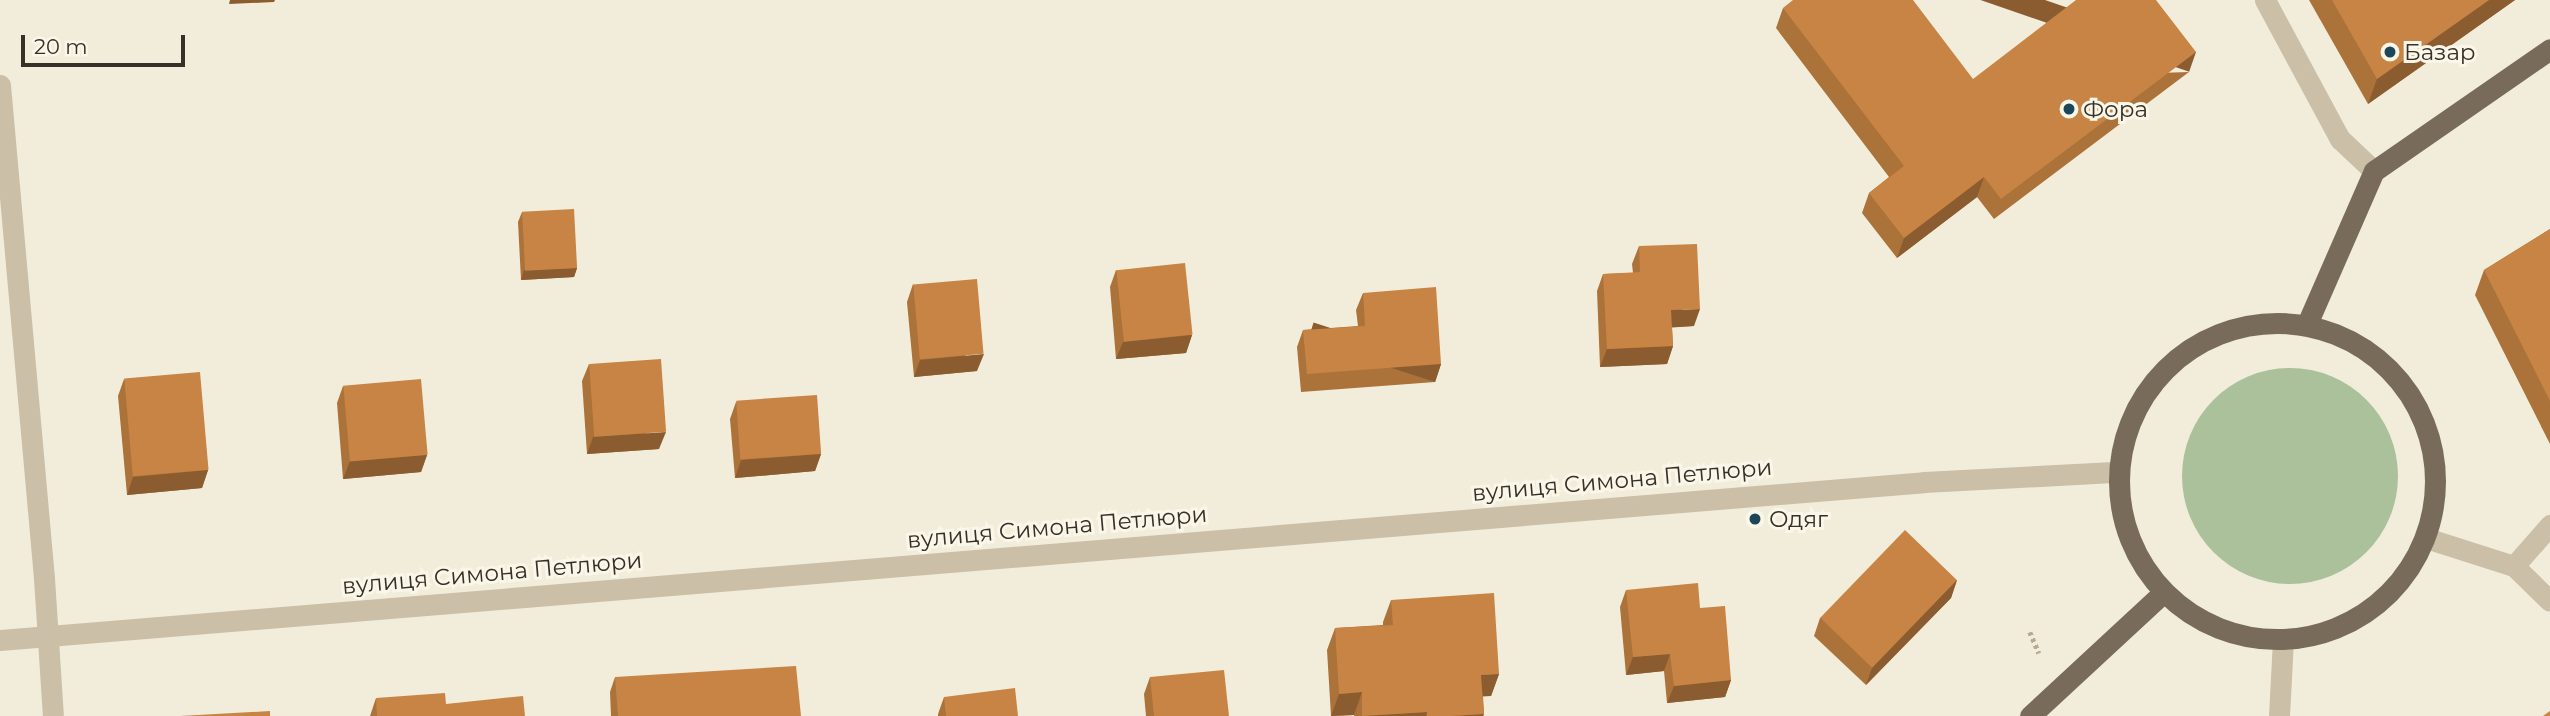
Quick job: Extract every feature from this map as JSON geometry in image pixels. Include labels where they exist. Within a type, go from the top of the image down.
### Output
[{"type":"main road","points":[[2306,324],[2374,171],[2550,49]]},
{"type":"main road","points":[[2253,323],[2306,324],[2351,340],[2379,359],[2388,366],[2417,403],[2433,446],[2436,492],[2426,538],[2403,578],[2370,611],[2329,632],[2283,640],[2240,636],[2198,620],[2163,593],[2131,548],[2122,516],[2118,472],[2131,419],[2160,374],[2202,340],[2253,323]]},
{"type":"main road","points":[[2030,716],[2163,593]]},
{"type":"street","points":[[2265,0],[2340,139],[2374,171]]},
{"type":"street","points":[[0,85],[53,716]]},
{"type":"street","name":"вулиця Симона Петлюри","points":[[0,640],[1910,483],[2118,472]]},
{"type":"street","points":[[2514,566],[2550,525]]},
{"type":"street","points":[[2426,538],[2514,566],[2550,601]]},
{"type":"street","points":[[2279,716],[2283,640]]},
{"type":"green space","points":[[2290,368],[2331,376],[2367,399],[2390,435],[2398,476],[2390,517],[2367,553],[2331,576],[2290,584],[2249,576],[2213,553],[2190,517],[2182,476],[2190,435],[2213,399],[2249,376]]},
{"type":"building","points":[[1793,0],[1913,0],[1973,79],[2076,0],[2156,0],[2196,52],[2001,199],[1984,177],[1904,238],[1869,193],[1904,166],[1783,8]]},
{"type":"building","points":[[2332,0],[2489,0],[2377,79]]},
{"type":"building","points":[[574,209],[577,268],[525,271],[522,212]]},
{"type":"building","points":[[2550,229],[2550,401],[2484,270]]},
{"type":"building","points":[[1697,244],[1700,309],[1671,310],[1673,346],[1607,349],[1603,274],[1640,272],[1639,246]]},
{"type":"building","points":[[1185,263],[1193,335],[1124,342],[1116,270]]},
{"type":"building","points":[[977,279],[984,354],[920,359],[913,285]]},
{"type":"building","points":[[1436,287],[1441,364],[1307,374],[1303,330],[1365,326],[1363,293]]},
{"type":"building","points":[[661,359],[666,432],[594,437],[589,364]]},
{"type":"building","points":[[200,372],[209,470],[133,476],[124,379]]},
{"type":"building","points":[[421,379],[428,455],[350,462],[343,386]]},
{"type":"building","points":[[817,395],[821,454],[740,460],[736,401]]},
{"type":"building","points":[[1905,530],[1957,580],[1872,668],[1820,618]]},
{"type":"building","points":[[1698,583],[1700,608],[1725,606],[1731,680],[1674,686],[1670,654],[1633,657],[1626,590]]},
{"type":"building","points":[[1494,593],[1499,674],[1481,675],[1484,714],[1427,716],[1427,712],[1362,716],[1362,692],[1339,694],[1335,628],[1393,625],[1391,600]]},
{"type":"building","points":[[796,666],[801,716],[618,716],[615,677]]},
{"type":"building","points":[[1224,670],[1229,716],[1154,716],[1150,677]]},
{"type":"building","points":[[1015,688],[1018,716],[946,716],[944,697]]},
{"type":"building","points":[[445,693],[446,704],[523,696],[525,716],[377,716],[376,698]]},
{"type":"building","points":[[270,711],[270,716],[180,716]]},
{"type":"place","name":"Базар","points":[[2390,52]]},
{"type":"place","name":"Фора","points":[[2069,109]]},
{"type":"place","name":"Одяг","points":[[1755,519]]}]
